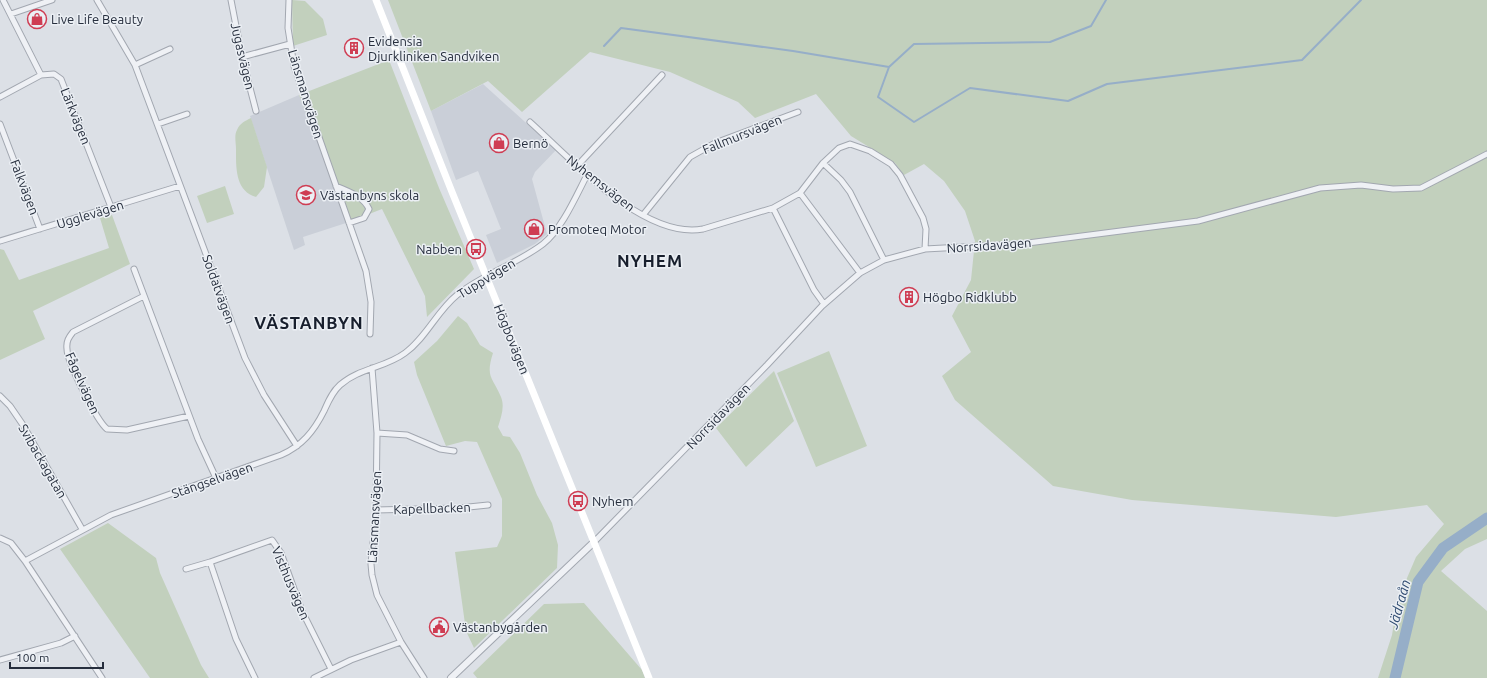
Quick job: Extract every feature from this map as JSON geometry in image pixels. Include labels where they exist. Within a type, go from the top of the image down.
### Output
[{"type":"main road","name":"Högbovägen","points":[[376,0],[649,678]]},
{"type":"street","points":[[0,97],[42,75],[3,0]]},
{"type":"street","points":[[11,14],[52,0]]},
{"type":"street","name":"Soldatvägen","points":[[97,0],[135,65],[245,358],[264,395],[297,446]]},
{"type":"street","name":"Jugasvägen","points":[[231,0],[242,57],[256,111]]},
{"type":"street","name":"Länsmansvägen","points":[[289,0],[290,44],[298,78],[366,271],[371,302],[370,334]]},
{"type":"street","points":[[242,57],[290,44]]},
{"type":"street","points":[[135,65],[170,49]]},
{"type":"street","name":"Lärkvägen","points":[[42,75],[54,74],[60,79],[111,207]]},
{"type":"street","points":[[577,166],[662,75]]},
{"type":"street","name":"Fallmursvägen","points":[[643,215],[690,157],[715,143],[798,112]]},
{"type":"street","points":[[158,124],[187,114]]},
{"type":"street","name":"Nyhemsvägen","points":[[530,122],[587,176],[613,196],[643,215],[670,228],[692,231],[773,208],[800,194],[823,163]]},
{"type":"street","name":"Falkvägen","points":[[0,124],[40,229]]},
{"type":"street","points":[[884,260],[850,192],[841,180],[823,163],[844,145],[854,144],[870,151],[895,167],[925,224],[925,249]]},
{"type":"street","name":"Norrsidavägen","points":[[594,542],[768,365],[824,304],[860,274],[884,260],[925,249],[1020,244],[1198,221],[1320,188],[1361,186],[1393,189],[1421,188],[1487,154]]},
{"type":"street","name":"Tuppvägen","points":[[372,368],[405,353],[414,346],[450,301],[487,276],[533,250],[551,237],[587,176]]},
{"type":"street","name":"Ugglevägen","points":[[0,241],[180,186]]},
{"type":"street","points":[[336,186],[358,196],[366,202],[369,209],[364,218],[349,223]]},
{"type":"street","points":[[800,194],[860,274]]},
{"type":"street","points":[[773,208],[814,290],[824,304]]},
{"type":"street","points":[[134,269],[189,416],[216,478]]},
{"type":"street","name":"Fågelvägen","points":[[144,296],[73,332],[67,340],[68,357],[98,418],[102,425],[108,429],[126,430],[189,416]]},
{"type":"street","name":"Länsmansvägen","points":[[372,368],[377,433],[376,510],[372,547],[372,575],[377,595],[401,642],[424,678]]},
{"type":"street","name":"Stängselvägen","points":[[25,561],[110,515],[281,455],[297,446],[312,432],[330,398],[340,386],[353,376],[372,368]]},
{"type":"street","name":"Svibackagatan","points":[[0,396],[10,406],[23,425],[82,529]]},
{"type":"street","points":[[377,433],[407,435],[440,449],[454,451]]},
{"type":"street","name":"Kapellbacken","points":[[376,510],[459,508],[488,505]]},
{"type":"street","points":[[0,538],[11,543],[25,561],[102,678]]},
{"type":"street","name":"Visthusvägen","points":[[210,562],[272,540],[275,542],[281,553],[302,611],[331,669]]},
{"type":"street","points":[[451,678],[594,542]]},
{"type":"street","points":[[186,569],[210,562],[236,639],[255,678]]},
{"type":"street","points":[[0,660],[61,643],[75,636]]},
{"type":"street","points":[[314,678],[331,669],[401,642]]},
{"type":"shaded area","points":[[483,84],[556,150],[535,172],[532,179],[547,234],[535,244],[497,263],[486,235],[501,229],[478,171],[456,180],[431,111]]},
{"type":"shaded area","name":"Västanbyns skola","points":[[299,95],[326,162],[346,223],[303,237],[305,245],[294,250],[250,116]]},
{"type":"green space","points":[[292,0],[305,1],[323,19],[327,35],[293,46]]},
{"type":"green space","points":[[388,0],[1487,0],[1487,539],[1465,549],[1441,571],[1487,611],[1487,678],[1378,678],[1392,635],[1398,599],[1416,557],[1444,524],[1427,505],[1336,517],[1132,500],[1053,486],[955,400],[942,376],[971,352],[952,316],[971,280],[975,241],[965,211],[944,181],[924,164],[904,175],[895,163],[851,136],[816,94],[755,118],[738,102],[670,72],[590,52],[522,112],[488,81],[431,111]]},
{"type":"green space","points":[[389,60],[439,188],[474,269],[427,317],[425,296],[382,209],[346,223],[326,162],[299,95]]},
{"type":"green space","points":[[251,118],[267,167],[264,187],[256,197],[244,190],[240,184],[236,163],[236,132],[241,124]]},
{"type":"green space","points":[[225,186],[234,214],[207,223],[197,196]]},
{"type":"green space","points":[[112,215],[130,264],[33,311],[45,339],[0,360],[0,249],[4,250],[19,280],[109,248],[100,218]]},
{"type":"green space","points":[[458,316],[467,323],[480,345],[493,353],[490,373],[503,404],[498,427],[503,436],[510,437],[520,453],[537,495],[552,523],[558,545],[557,568],[474,648],[466,631],[455,552],[497,547],[502,536],[502,499],[477,442],[465,441],[446,446],[417,375],[414,362],[437,341]]},
{"type":"green space","points":[[829,351],[867,446],[816,467],[777,373]]},
{"type":"green space","points":[[774,371],[794,421],[746,467],[716,428]]},
{"type":"green space","points":[[108,523],[156,558],[160,573],[201,665],[209,678],[150,678],[60,549]]},
{"type":"green space","points":[[584,603],[642,670],[645,678],[477,678],[473,673],[544,604]]},
{"type":"waterway","points":[[604,46],[621,28],[793,51],[889,67],[914,44],[1050,42],[1091,26],[1106,0]]},
{"type":"waterway","points":[[889,67],[878,97],[914,122],[970,88],[1068,101],[1107,84],[1302,60],[1361,0]]},
{"type":"waterway","name":"Jädraån","points":[[1395,678],[1418,582],[1443,548],[1487,518]]},
{"type":"place","name":"Live Life Beauty","points":[[37,19]]},
{"type":"place","name":"Evidensia Djurkliniken Sandviken","points":[[354,48]]},
{"type":"place","name":"Bernö","points":[[499,143]]},
{"type":"place","name":"Västanbyns skola","points":[[306,195]]},
{"type":"place","name":"Promoteq Motor","points":[[534,229]]},
{"type":"place","name":"Nabben","points":[[476,249]]},
{"type":"place","name":"Högbo Ridklubb","points":[[909,297]]},
{"type":"place","name":"Nyhem","points":[[578,501]]},
{"type":"place","name":"Västanbygården","points":[[439,627]]},
{"type":"district","name":"NYHEM","points":[[650,261]]},
{"type":"district","name":"VÄSTANBYN","points":[[309,323]]}]
